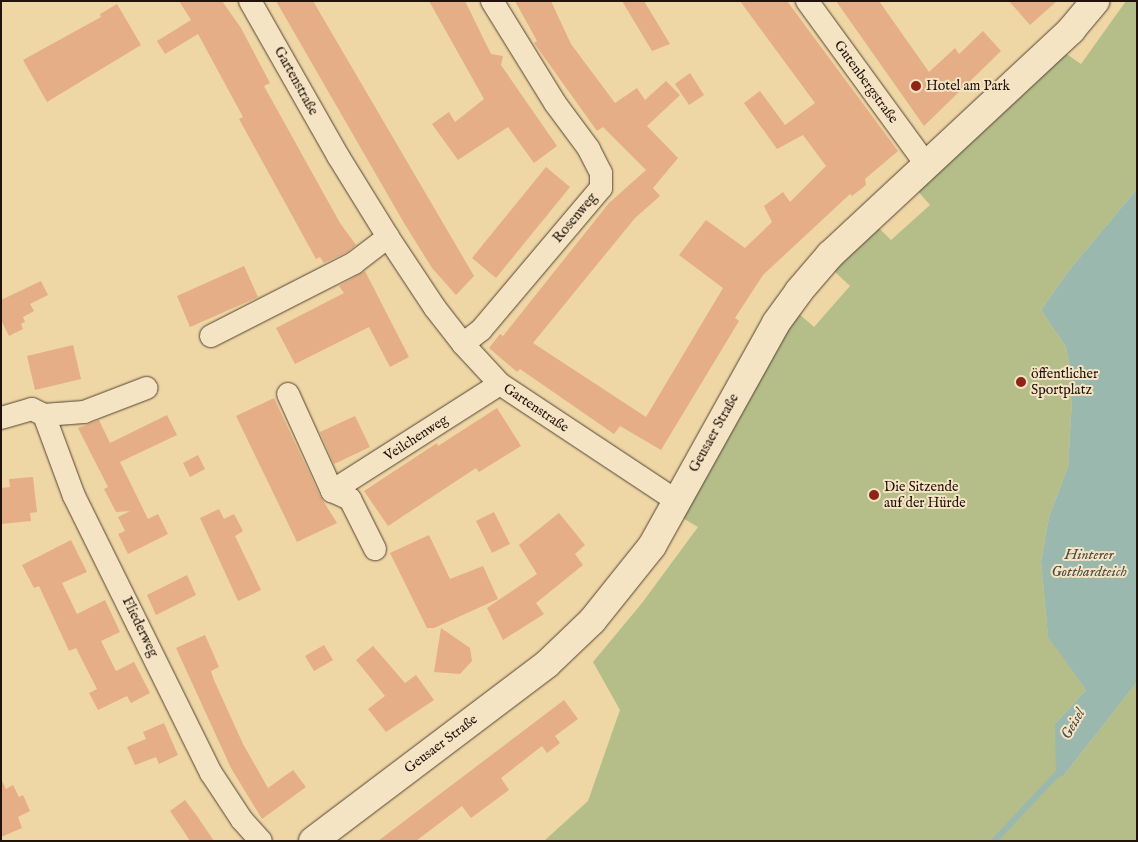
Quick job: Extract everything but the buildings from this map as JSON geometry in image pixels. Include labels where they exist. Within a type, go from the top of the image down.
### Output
[{"type":"street","name":"Gartenstraße","points":[[250,1],[338,156],[388,237],[435,308],[463,344],[500,384],[677,501]]},
{"type":"street","name":"Rosenweg","points":[[463,344],[481,330],[600,188],[601,173],[589,149],[554,103],[492,1]]},
{"type":"street","name":"Gutenbergstraße","points":[[807,1],[925,163]]},
{"type":"street","name":"Geusaer Straße","points":[[313,841],[547,664],[592,621],[636,568],[677,501],[776,323],[799,291],[830,254],[925,163],[1071,30],[1095,1]]},
{"type":"street","points":[[211,336],[354,263],[388,237]]},
{"type":"street","name":"Veilchenweg","points":[[332,491],[500,384]]},
{"type":"street","points":[[1,418],[38,412],[84,412],[148,388]]},
{"type":"street","points":[[288,394],[332,491],[350,499],[375,549]]},
{"type":"street","name":"Fliederweg","points":[[38,412],[74,496],[211,773],[242,820],[261,841]]},
{"type":"green space","points":[[1126,1],[1137,1],[1137,189],[1070,269],[1041,310],[1066,347],[1073,382],[1068,467],[1049,517],[1041,561],[1048,636],[1086,690],[1055,724],[1064,775],[1137,682],[1137,841],[544,841],[588,801],[620,710],[593,662],[642,603],[698,527],[679,516],[797,312],[814,327],[850,286],[833,270],[876,225],[891,240],[930,205],[915,188],[1065,53],[1081,64]]},
{"type":"water","name":"Hinterer Gotthardteich","points":[[1137,189],[1137,682],[1064,775],[1056,778],[1055,724],[1086,690],[1048,637],[1041,561],[1049,517],[1068,467],[1073,382],[1066,347],[1041,310],[1070,269]]},
{"type":"waterway","name":"Geisel","points":[[994,841],[1060,771]]},
{"type":"place","name":"Hotel am Park","points":[[916,86]]},
{"type":"place","name":"öffentlicher Sportplatz","points":[[1021,382]]},
{"type":"place","name":"Die Sitzende auf der Hürde","points":[[874,495]]}]
